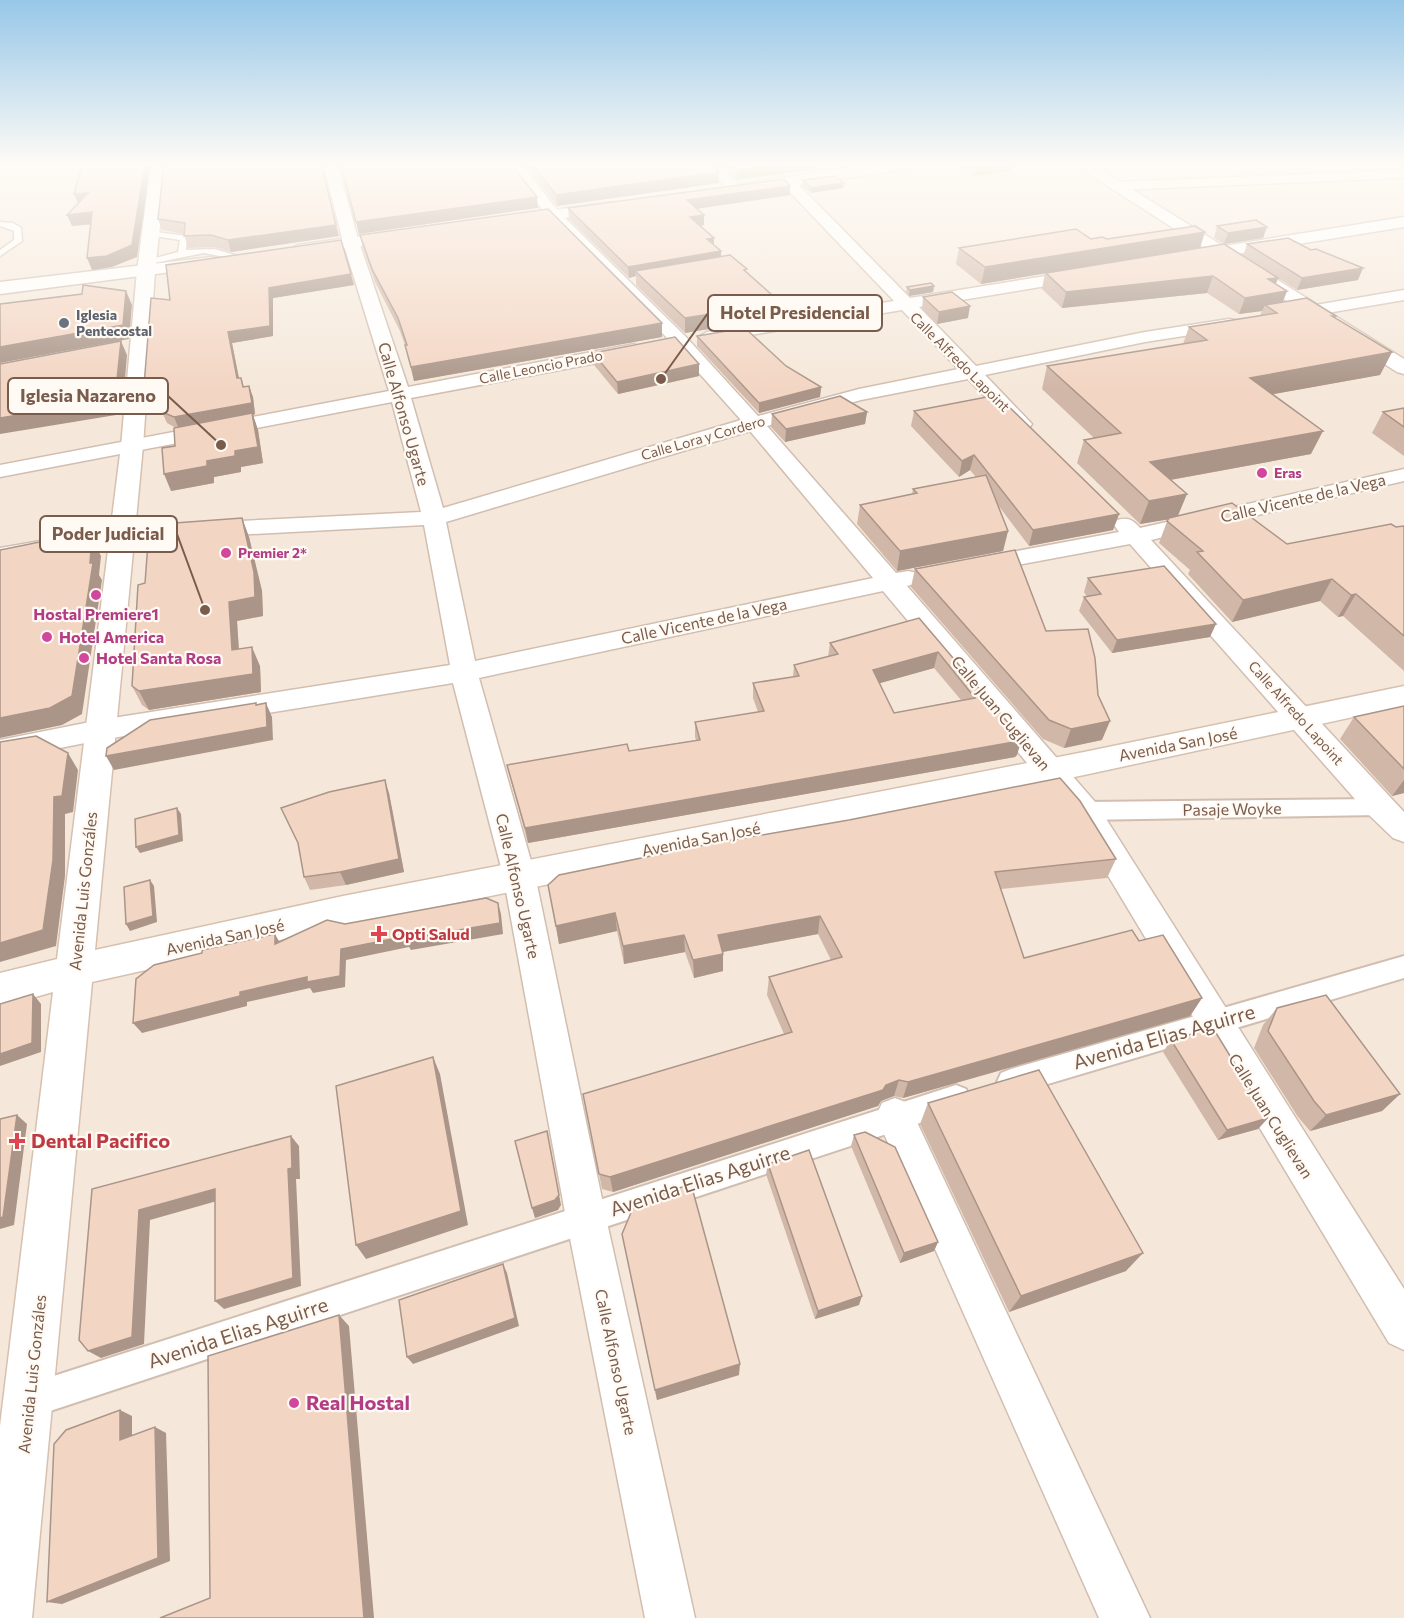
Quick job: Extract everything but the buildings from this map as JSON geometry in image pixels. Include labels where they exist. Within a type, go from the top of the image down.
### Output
[{"type":"main road","name":"Avenida Luis Gonzáles","points":[[4,1618],[15,1405],[75,970],[132,446],[150,239]]},
{"type":"main road","points":[[281,252],[382,239]]},
{"type":"main road","points":[[1200,239],[1404,368]]},
{"type":"main road","points":[[0,288],[146,267],[182,257],[257,256]]},
{"type":"main road","name":"Avenida San José","points":[[0,990],[75,970],[519,875],[1302,719],[1404,696]]},
{"type":"street","name":"Calle Alfonso Ugarte","points":[[350,239],[400,394],[434,518],[464,672],[519,875],[586,1218],[670,1618]]},
{"type":"street","name":"Calle Juan Cuglievan","points":[[580,239],[626,281],[754,423],[1085,811],[1213,1022],[1404,1328]]},
{"type":"street","name":"Calle Alfredo Lapoint","points":[[841,239],[969,372],[1036,438]]},
{"type":"street","points":[[1174,260],[1303,239]]},
{"type":"street","name":"Calle Leoncio Prado","points":[[0,471],[680,341],[1104,272]]},
{"type":"street","points":[[1269,318],[1404,295]]},
{"type":"street","name":"Calle Lora y Cordero","points":[[0,555],[121,534],[434,518],[754,423],[860,395],[1145,337],[1247,321]]},
{"type":"street","points":[[118,350],[142,345]]},
{"type":"street","name":"Calle Vicente de la Vega","points":[[0,750],[100,730],[464,672],[890,582],[1136,536],[1404,475]]},
{"type":"street","name":"Calle Alfredo Lapoint","points":[[1111,512],[1136,536],[1380,807],[1404,830]]},
{"type":"street","name":"Pasaje Woyke","points":[[1085,811],[1380,807]]},
{"type":"street","name":"Avenida Elias Aguirre","points":[[15,1405],[896,1116],[1404,966]]},
{"type":"street","points":[[896,1116],[1125,1618]]},
{"type":"lane","points":[[0,254],[18,241],[18,239]]},
{"type":"lane","points":[[184,239],[182,257],[215,249],[240,258]]},
{"type":"shaded area","points":[[0,239],[1404,239],[1404,1618],[0,1618]]},
{"type":"place","name":"Iglesia Pentecostal","points":[[64,323]]},
{"type":"place","name":"Hotel Presidencial","points":[[661,379]]},
{"type":"place","name":"Iglesia Nazareno","points":[[221,445]]},
{"type":"place","name":"Eras","points":[[1262,473]]},
{"type":"place","name":"Premier 2*","points":[[226,553]]},
{"type":"place","name":"Hostal Premiere1","points":[[96,595]]},
{"type":"place","name":"Poder Judicial","points":[[205,610]]},
{"type":"place","name":"Hotel America","points":[[47,637]]},
{"type":"place","name":"Hotel Santa Rosa","points":[[84,658]]},
{"type":"place","name":"Opti Salud","points":[[379,934]]},
{"type":"place","name":"Dental Pacifico","points":[[17,1141]]},
{"type":"place","name":"Real Hostal","points":[[294,1403]]}]
